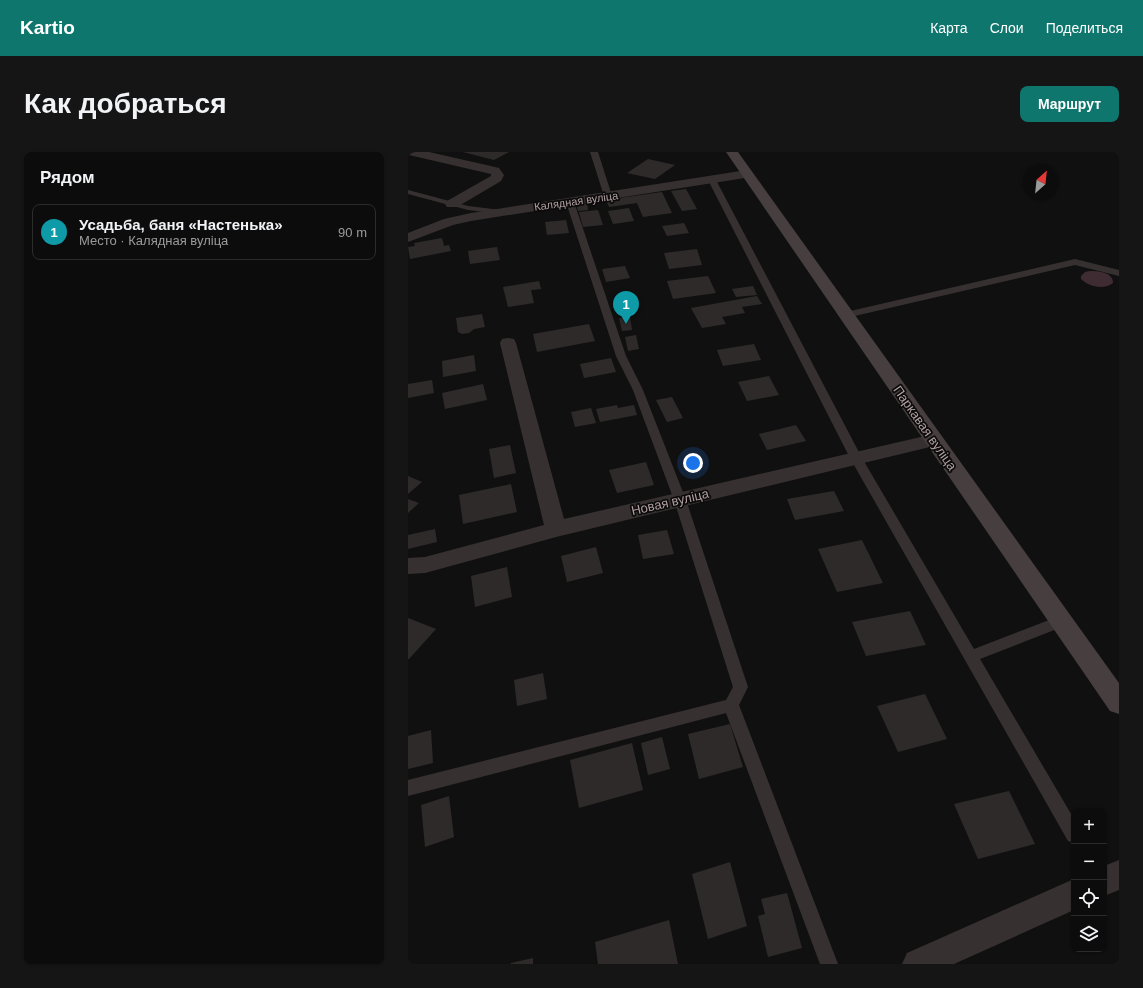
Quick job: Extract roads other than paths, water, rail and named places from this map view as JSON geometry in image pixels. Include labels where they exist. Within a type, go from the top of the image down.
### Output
[{"type":"main road","name":"Паркавая вуліца","points":[[732,152],[1119,703]]},
{"type":"street","points":[[413,152],[495,171],[498,175],[497,178],[452,204]]},
{"type":"street","name":"Калядная вуліца","points":[[408,238],[422,231],[449,222],[501,212],[747,174]]},
{"type":"street","points":[[508,343],[556,529]]},
{"type":"street","name":"Новая вуліца","points":[[408,566],[425,566],[556,529],[934,440]]},
{"type":"street","points":[[1107,880],[1119,876]]},
{"type":"street","points":[[918,964],[1071,895]]},
{"type":"lane","points":[[594,152],[608,196]]},
{"type":"lane","points":[[712,180],[856,458],[1071,830]]},
{"type":"lane","points":[[408,192],[468,208],[501,212]]},
{"type":"lane","points":[[408,788],[731,705],[741,687],[680,500],[638,390],[621,356],[570,202]]},
{"type":"lane","points":[[449,222],[468,208]]},
{"type":"lane","points":[[846,315],[1075,262],[1119,272]]},
{"type":"lane","points":[[971,656],[1062,621]]},
{"type":"lane","points":[[731,705],[829,964]]},
{"type":"place","name":"Усадьба, баня «Настенька»","points":[[626,324]]}]
